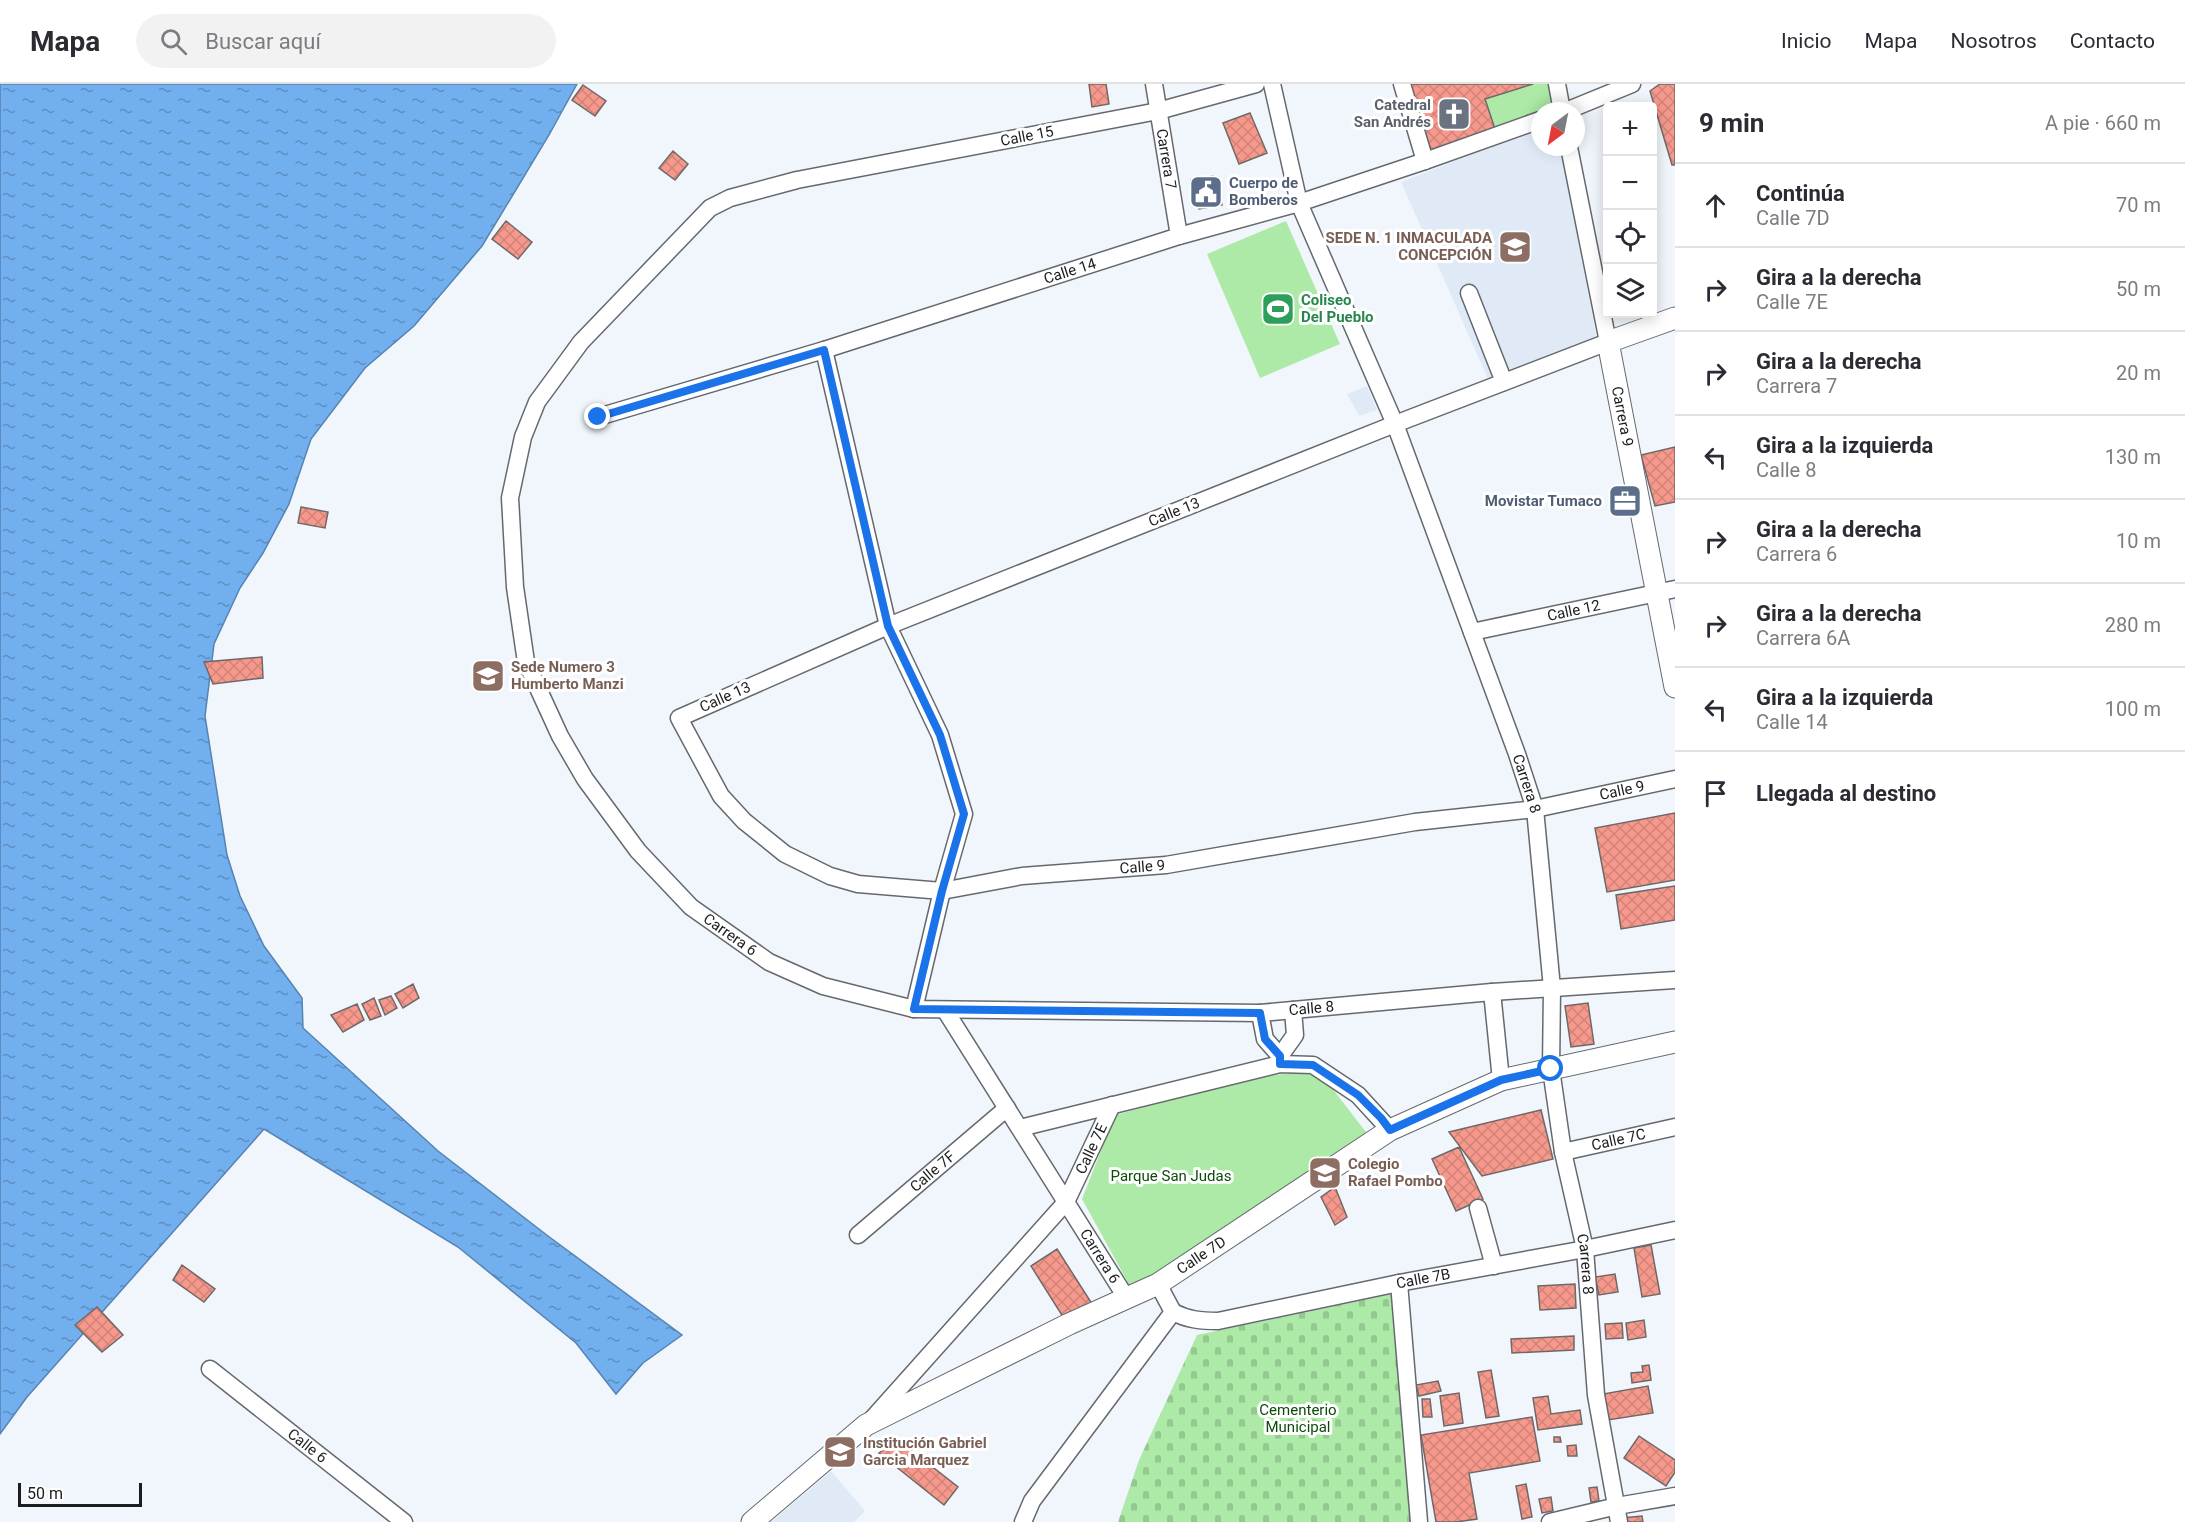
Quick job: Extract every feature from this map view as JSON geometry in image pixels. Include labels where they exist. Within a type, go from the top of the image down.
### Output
[{"type":"main road","name":"Calle 13","points":[[1608,342],[1675,318]]},
{"type":"main road","name":"Carrera 9","points":[[1608,342],[1666,591],[1675,687]]},
{"type":"main road","name":"Calle 7D","points":[[752,1522],[866,1425],[1069,1324],[1158,1284],[1390,1130],[1501,1080],[1675,1042]]},
{"type":"street","name":"Carrera 7","points":[[1154,84],[1179,236]]},
{"type":"street","name":"Calle 15","points":[[523,437],[537,402],[581,342],[710,208],[730,198],[797,180],[1158,111],[1256,84]]},
{"type":"street","name":"Carrera 8","points":[[1272,84],[1299,203],[1395,424],[1517,754],[1535,809],[1551,988],[1551,1069],[1563,1152],[1585,1250],[1596,1395],[1618,1514]]},
{"type":"street","points":[[1402,84],[1425,161]]},
{"type":"street","points":[[1557,84],[1562,102]]},
{"type":"street","points":[[1585,103],[1632,84]]},
{"type":"street","name":"Calle 14","points":[[598,417],[824,350],[1179,236],[1299,203],[1531,123]]},
{"type":"street","name":"Carrera 9","points":[[1571,156],[1608,342]]},
{"type":"street","points":[[1469,292],[1504,382]]},
{"type":"street","name":"Calle 13","points":[[679,718],[888,626],[1395,424],[1608,342]]},
{"type":"street","points":[[824,350],[888,626],[940,735],[964,814],[942,891],[914,1009]]},
{"type":"street","name":"Carrera 6","points":[[523,437],[510,498],[515,587],[526,662],[560,736],[585,779],[638,851],[667,883],[691,907],[757,955],[823,986],[914,1009],[945,1010],[1127,1299]]},
{"type":"street","name":"Calle 12","points":[[1472,632],[1666,591]]},
{"type":"street","name":"Calle 9","points":[[679,718],[721,796],[744,821],[785,854],[830,876],[858,884],[942,891],[1022,876],[1166,865],[1415,822],[1535,809],[1675,779]]},
{"type":"street","name":"Calle 8","points":[[945,1010],[1260,1013],[1492,992],[1675,980]]},
{"type":"street","points":[[1492,992],[1501,1080]]},
{"type":"street","points":[[1280,1060],[1295,1035],[1293,1010]]},
{"type":"street","points":[[1260,1013],[1265,1039],[1280,1060]]},
{"type":"street","points":[[1020,1128],[1280,1060],[1313,1065],[1358,1095],[1390,1130]]},
{"type":"street","name":"Calle 7E","points":[[866,1425],[1066,1202],[1112,1105]]},
{"type":"street","name":"Calle 7F","points":[[858,1235],[1006,1108]]},
{"type":"street","name":"Calle 7C","points":[[1563,1152],[1675,1126]]},
{"type":"street","points":[[1478,1208],[1494,1266]]},
{"type":"street","name":"Calle 7B","points":[[1173,1312],[1199,1321],[1218,1321],[1399,1283],[1585,1250],[1675,1230]]},
{"type":"street","points":[[1399,1283],[1419,1522]]},
{"type":"street","points":[[1023,1522],[1032,1501],[1173,1312],[1158,1284]]},
{"type":"street","name":"Calle 6","points":[[210,1369],[404,1522]]},
{"type":"street","points":[[1550,1522],[1618,1514],[1675,1496]]},
{"type":"shaded area","points":[[1531,131],[1531,156],[1562,156],[1597,340],[1488,379],[1401,182]]},
{"type":"shaded area","points":[[1367,386],[1377,410],[1359,416],[1347,394]]},
{"type":"shaded area","points":[[831,1471],[865,1511],[854,1522],[771,1522]]},
{"type":"green space","points":[[1533,84],[1550,84],[1554,102],[1531,102],[1531,117],[1495,129],[1485,99]]},
{"type":"green space","name":"Coliseo Del Pueblo","points":[[1286,221],[1340,344],[1260,378],[1207,254]]},
{"type":"green space","name":"Parque San Judas","points":[[1311,1071],[1325,1079],[1369,1136],[1131,1288],[1082,1199],[1115,1115],[1258,1077]]},
{"type":"green space","name":"Cementerio Municipal","points":[[1392,1294],[1411,1522],[1118,1522],[1139,1460],[1197,1335]]},
{"type":"water","points":[[0,84],[577,84],[482,246],[414,326],[365,368],[311,439],[289,504],[263,553],[240,588],[214,644],[205,716],[227,855],[240,896],[264,946],[302,998],[303,1028],[438,1151],[682,1335],[643,1363],[616,1394],[576,1343],[458,1247],[264,1129],[27,1397],[0,1434]]},
{"type":"building","points":[[1089,84],[1106,84],[1109,104],[1092,107]]},
{"type":"building","name":"Catedral San Andrés","points":[[1408,84],[1533,84],[1485,99],[1495,129],[1429,151]]},
{"type":"building","points":[[1660,84],[1675,84],[1675,165],[1672,165],[1657,115],[1657,102],[1653,102],[1650,91]]},
{"type":"building","points":[[583,85],[606,101],[595,116],[572,100]]},
{"type":"building","points":[[1250,113],[1267,153],[1239,164],[1223,123]]},
{"type":"building","points":[[673,151],[688,164],[675,180],[659,168]]},
{"type":"building","name":"Cuerpo de Bomberos","points":[[1213,176],[1222,205],[1199,209],[1191,180]]},
{"type":"building","points":[[506,221],[532,242],[518,259],[492,239]]},
{"type":"building","points":[[1675,447],[1675,502],[1655,506],[1641,455]]},
{"type":"building","points":[[301,507],[328,512],[325,528],[298,523]]},
{"type":"building","points":[[262,657],[263,678],[213,684],[204,662]]},
{"type":"building","points":[[1675,813],[1675,880],[1607,892],[1595,828]]},
{"type":"building","points":[[1675,886],[1675,920],[1621,929],[1616,895]]},
{"type":"building","points":[[413,984],[419,998],[403,1008],[395,994]]},
{"type":"building","points":[[391,996],[397,1008],[385,1015],[379,1000]]},
{"type":"building","points":[[374,998],[381,1016],[370,1020],[362,1004]]},
{"type":"building","points":[[1588,1003],[1594,1044],[1571,1047],[1565,1006]]},
{"type":"building","points":[[357,1004],[364,1020],[343,1032],[331,1015]]},
{"type":"building","points":[[1541,1110],[1553,1159],[1482,1176],[1449,1132]]},
{"type":"building","points":[[1459,1147],[1483,1199],[1456,1211],[1432,1159]]},
{"type":"building","points":[[1335,1187],[1347,1217],[1335,1225],[1321,1197]]},
{"type":"building","points":[[1651,1245],[1660,1294],[1642,1297],[1634,1248]]},
{"type":"building","points":[[1057,1249],[1094,1307],[1065,1320],[1031,1266]]},
{"type":"building","points":[[182,1265],[215,1289],[204,1302],[173,1280]]},
{"type":"building","points":[[1615,1274],[1618,1292],[1599,1295],[1595,1277]]},
{"type":"building","points":[[1575,1284],[1576,1308],[1540,1310],[1538,1286]]},
{"type":"building","points":[[97,1307],[123,1335],[102,1352],[75,1325]]},
{"type":"building","points":[[1644,1320],[1646,1337],[1628,1340],[1626,1323]]},
{"type":"building","points":[[1622,1323],[1623,1338],[1606,1339],[1605,1324]]},
{"type":"building","points":[[1574,1336],[1574,1350],[1512,1353],[1511,1339]]},
{"type":"building","points":[[1649,1365],[1651,1380],[1632,1383],[1631,1373],[1643,1372],[1642,1366]]},
{"type":"building","points":[[1491,1370],[1499,1416],[1486,1418],[1478,1372]]},
{"type":"building","points":[[1438,1381],[1441,1391],[1419,1396],[1416,1385]]},
{"type":"building","points":[[1648,1386],[1653,1413],[1608,1420],[1603,1394]]},
{"type":"building","points":[[1459,1393],[1463,1423],[1444,1426],[1440,1396]]},
{"type":"building","points":[[1548,1396],[1551,1414],[1580,1410],[1582,1424],[1538,1430],[1533,1398]]},
{"type":"building","points":[[1422,1399],[1430,1399],[1432,1417],[1423,1417]]},
{"type":"building","points":[[1532,1417],[1540,1461],[1469,1473],[1477,1519],[1436,1522],[1421,1435]]},
{"type":"building","points":[[1639,1436],[1675,1460],[1675,1472],[1666,1486],[1624,1458]]},
{"type":"building","points":[[1554,1437],[1560,1437],[1561,1442],[1554,1442]]},
{"type":"building","points":[[898,1440],[958,1487],[944,1505],[879,1453]]},
{"type":"building","points":[[1576,1445],[1577,1456],[1568,1456],[1567,1446]]},
{"type":"building","points":[[1526,1484],[1532,1517],[1522,1519],[1516,1486]]},
{"type":"building","points":[[1597,1487],[1599,1501],[1591,1502],[1589,1488]]},
{"type":"building","points":[[1551,1497],[1553,1511],[1542,1513],[1539,1499]]},
{"type":"building","points":[[1642,1516],[1643,1522],[1623,1522],[1622,1518]]},
{"type":"place","name":"Catedral San Andrés","points":[[1454,114]]},
{"type":"place","name":"Cuerpo de Bomberos","points":[[1206,192]]},
{"type":"place","name":"SEDE N. 1 INMACULADA CONCEPCIÓN","points":[[1515,247]]},
{"type":"place","name":"Coliseo Del Pueblo","points":[[1278,309]]},
{"type":"place","name":"Movistar Tumaco","points":[[1625,501]]},
{"type":"place","name":"Sede Numero 3 Humberto Manzi","points":[[488,676]]},
{"type":"place","name":"Colegio Rafael Pombo","points":[[1325,1173]]},
{"type":"place","name":"Institución Gabriel Garcia Marquez","points":[[840,1452]]},
{"type":"route","points":[[598,417],[824,350],[888,626],[940,735],[964,814],[942,891],[914,1009],[1260,1013],[1265,1039],[1280,1056],[1280,1064],[1313,1065],[1358,1095],[1390,1130],[1501,1080],[1551,1069]]}]
